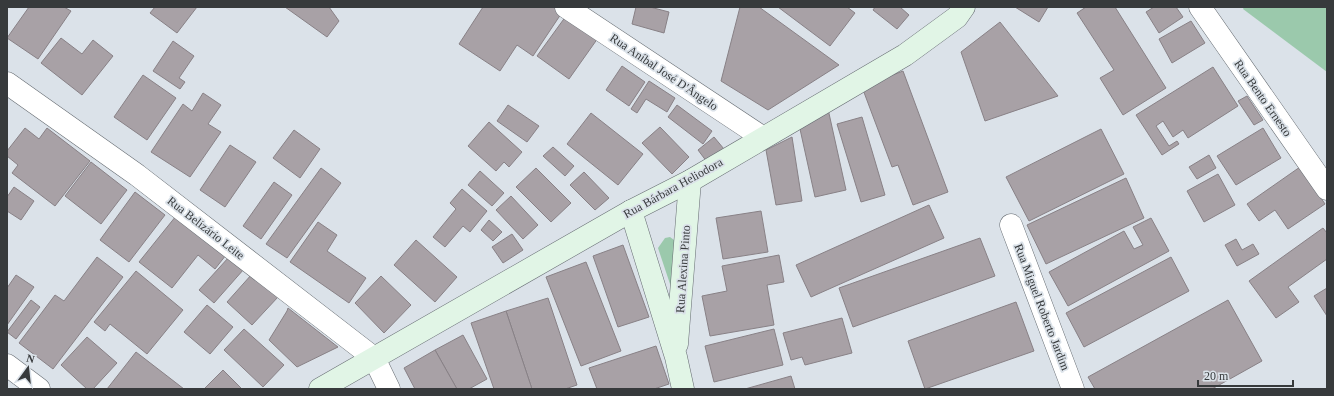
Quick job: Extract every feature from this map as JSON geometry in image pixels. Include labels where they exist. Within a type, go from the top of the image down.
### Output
[{"type":"street","name":"Rua Aníbal José D'Ângelo","points":[[566,7],[762,137]]},
{"type":"street","name":"Rua Bárbara Heliodora","points":[[320,389],[631,211],[690,181],[762,137],[905,55],[957,17],[964,7]]},
{"type":"street","name":"Rua Bento Ernesto","points":[[1200,7],[1327,189]]},
{"type":"street","name":"Rua Belizário Leite","points":[[7,83],[137,175],[374,358],[389,389]]},
{"type":"street","name":"Rua Alexina Pinto","points":[[676,357],[690,181]]},
{"type":"street","name":"Rua Alexina Pinto","points":[[631,211],[676,357],[683,389]]},
{"type":"street","name":"Rua Miguel Roberto Jardim","points":[[1011,225],[1073,389]]},
{"type":"street","points":[[7,365],[40,389]]},
{"type":"green space","points":[[1244,7],[1327,7],[1327,72],[1243,9]]},
{"type":"green space","points":[[670,237],[674,240],[674,296],[658,248],[665,238]]},
{"type":"building","points":[[29,7],[64,7],[71,11],[38,59],[7,38]]},
{"type":"building","points":[[155,7],[197,7],[177,33],[150,13]]},
{"type":"building","points":[[285,7],[329,7],[339,21],[327,37]]},
{"type":"building","points":[[483,7],[557,7],[563,11],[533,56],[517,45],[500,71],[459,44]]},
{"type":"building","points":[[636,7],[650,7],[669,12],[664,33],[632,24]]},
{"type":"building","points":[[740,7],[759,7],[839,65],[768,110],[721,81]]},
{"type":"building","points":[[778,7],[847,7],[855,13],[830,46]]},
{"type":"building","points":[[875,7],[900,7],[909,15],[897,29],[873,10]]},
{"type":"building","points":[[1015,7],[1048,7],[1039,22]]},
{"type":"building","points":[[1086,7],[1115,7],[1166,88],[1123,115],[1100,78],[1114,70],[1077,13]]},
{"type":"building","points":[[1154,7],[1176,7],[1183,17],[1159,33],[1146,12]]},
{"type":"building","points":[[566,16],[598,38],[569,79],[537,56]]},
{"type":"building","points":[[1191,21],[1205,43],[1172,63],[1159,39]]},
{"type":"building","points":[[1000,22],[1058,96],[985,121],[961,52]]},
{"type":"building","points":[[61,38],[82,54],[93,40],[113,56],[82,95],[41,63]]},
{"type":"building","points":[[173,41],[194,56],[179,78],[185,82],[180,89],[153,71]]},
{"type":"building","points":[[622,66],[645,82],[629,106],[606,90]]},
{"type":"building","points":[[1213,67],[1238,106],[1188,138],[1183,130],[1173,137],[1163,121],[1156,126],[1169,146],[1177,141],[1179,144],[1162,155],[1136,115]]},
{"type":"building","points":[[903,71],[948,192],[913,205],[898,165],[892,167],[862,87]]},
{"type":"building","points":[[143,75],[176,98],[147,140],[114,117]]},
{"type":"building","points":[[649,81],[675,98],[667,112],[646,99],[637,113],[631,109]]},
{"type":"building","points":[[203,93],[221,105],[208,124],[221,132],[190,177],[151,152],[183,104],[192,111]]},
{"type":"building","points":[[1247,96],[1263,120],[1254,125],[1238,101]]},
{"type":"building","points":[[508,105],[539,126],[527,142],[497,121]]},
{"type":"building","points":[[677,105],[712,131],[703,144],[668,117]]},
{"type":"building","points":[[828,109],[846,190],[815,197],[800,129]]},
{"type":"building","points":[[591,113],[643,154],[618,185],[567,144]]},
{"type":"building","points":[[862,117],[885,195],[861,202],[837,124]]},
{"type":"building","points":[[489,122],[522,152],[509,167],[504,162],[496,171],[468,146]]},
{"type":"building","points":[[660,127],[689,157],[672,174],[642,143]]},
{"type":"building","points":[[25,128],[39,139],[47,128],[90,161],[55,206],[12,173],[18,165],[7,156],[7,151]]},
{"type":"building","points":[[1263,128],[1281,158],[1236,185],[1217,156]]},
{"type":"building","points":[[1101,129],[1124,174],[1029,221],[1006,177]]},
{"type":"building","points":[[294,130],[320,149],[300,178],[273,158]]},
{"type":"building","points":[[714,137],[724,149],[707,162],[698,150]]},
{"type":"building","points":[[792,137],[802,201],[776,205],[766,150]]},
{"type":"building","points":[[230,145],[256,162],[225,207],[200,190]]},
{"type":"building","points":[[553,147],[574,166],[565,176],[543,156]]},
{"type":"building","points":[[1209,155],[1216,168],[1197,179],[1189,167]]},
{"type":"building","points":[[91,162],[127,190],[101,224],[65,196]]},
{"type":"building","points":[[1300,167],[1325,204],[1288,229],[1275,210],[1259,221],[1247,204]]},
{"type":"building","points":[[321,168],[341,183],[287,258],[266,244]]},
{"type":"building","points":[[536,168],[571,203],[551,222],[516,187]]},
{"type":"building","points":[[480,171],[504,193],[492,206],[468,185]]},
{"type":"building","points":[[584,172],[609,198],[595,210],[570,185]]},
{"type":"building","points":[[1218,174],[1235,205],[1204,222],[1187,191]]},
{"type":"building","points":[[1126,178],[1144,218],[1046,264],[1027,225]]},
{"type":"building","points":[[274,182],[292,195],[261,239],[243,226]]},
{"type":"building","points":[[14,187],[34,201],[21,220],[7,211],[7,197]]},
{"type":"building","points":[[462,189],[487,211],[470,232],[463,226],[445,247],[433,237],[456,209],[450,203]]},
{"type":"building","points":[[135,192],[165,215],[129,262],[100,240]]},
{"type":"building","points":[[511,196],[538,225],[523,239],[496,210]]},
{"type":"building","points":[[929,205],[944,238],[811,297],[796,265]]},
{"type":"building","points":[[761,211],[768,252],[723,259],[716,218]]},
{"type":"building","points":[[176,216],[226,255],[215,269],[198,255],[172,288],[139,262]]},
{"type":"building","points":[[1151,218],[1169,251],[1068,306],[1049,272],[1124,231],[1134,249],[1143,245],[1133,227]]},
{"type":"building","points":[[489,220],[502,232],[493,241],[481,230]]},
{"type":"building","points":[[318,222],[337,235],[327,251],[366,278],[349,303],[290,262]]},
{"type":"building","points":[[1323,228],[1327,233],[1327,259],[1288,287],[1299,302],[1276,318],[1249,281]]},
{"type":"building","points":[[512,234],[523,250],[503,263],[492,247]]},
{"type":"building","points":[[980,238],[995,276],[853,327],[839,288]]},
{"type":"building","points":[[1236,239],[1242,250],[1253,244],[1259,254],[1237,266],[1225,245]]},
{"type":"building","points":[[416,240],[457,277],[435,302],[394,265]]},
{"type":"building","points":[[623,245],[649,317],[618,327],[593,256]]},
{"type":"building","points":[[779,255],[784,282],[767,285],[774,325],[710,336],[702,296],[727,291],[722,266]]},
{"type":"building","points":[[97,257],[123,277],[53,369],[19,343],[55,295],[64,301]]},
{"type":"building","points":[[229,257],[244,269],[214,303],[199,290]]},
{"type":"building","points":[[1171,257],[1189,291],[1084,347],[1066,313]]},
{"type":"building","points":[[586,262],[621,351],[581,366],[546,277]]},
{"type":"building","points":[[136,271],[183,310],[147,354],[110,324],[105,331],[94,322]]},
{"type":"building","points":[[252,274],[278,297],[252,325],[227,302]]},
{"type":"building","points":[[16,275],[34,287],[7,325],[7,288]]},
{"type":"building","points":[[381,276],[411,305],[384,333],[355,303]]},
{"type":"building","points":[[1327,288],[1327,316],[1314,296]]},
{"type":"building","points":[[548,298],[577,385],[565,389],[532,389],[506,311]]},
{"type":"building","points":[[31,300],[40,307],[16,339],[7,332]]},
{"type":"building","points":[[1228,300],[1262,361],[1212,389],[1095,389],[1088,377]]},
{"type":"building","points":[[1016,302],[1034,351],[925,389],[908,341]]},
{"type":"building","points":[[207,305],[233,327],[210,354],[184,332]]},
{"type":"building","points":[[288,308],[338,347],[297,367],[269,340]]},
{"type":"building","points":[[506,311],[532,389],[494,389],[471,323]]},
{"type":"building","points":[[842,318],[852,353],[805,365],[802,357],[791,360],[783,333]]},
{"type":"building","points":[[244,329],[284,365],[263,387],[224,350]]},
{"type":"building","points":[[774,329],[783,365],[714,382],[705,346]]},
{"type":"building","points":[[463,335],[487,379],[469,389],[457,389],[435,350]]},
{"type":"building","points":[[87,337],[117,363],[93,389],[87,389],[61,365]]},
{"type":"building","points":[[656,346],[669,384],[654,389],[597,389],[589,368]]},
{"type":"building","points":[[435,350],[457,389],[415,389],[404,368]]},
{"type":"building","points":[[136,352],[184,389],[107,389]]},
{"type":"building","points":[[223,370],[242,389],[204,389]]},
{"type":"building","points":[[791,376],[795,389],[745,389]]}]
